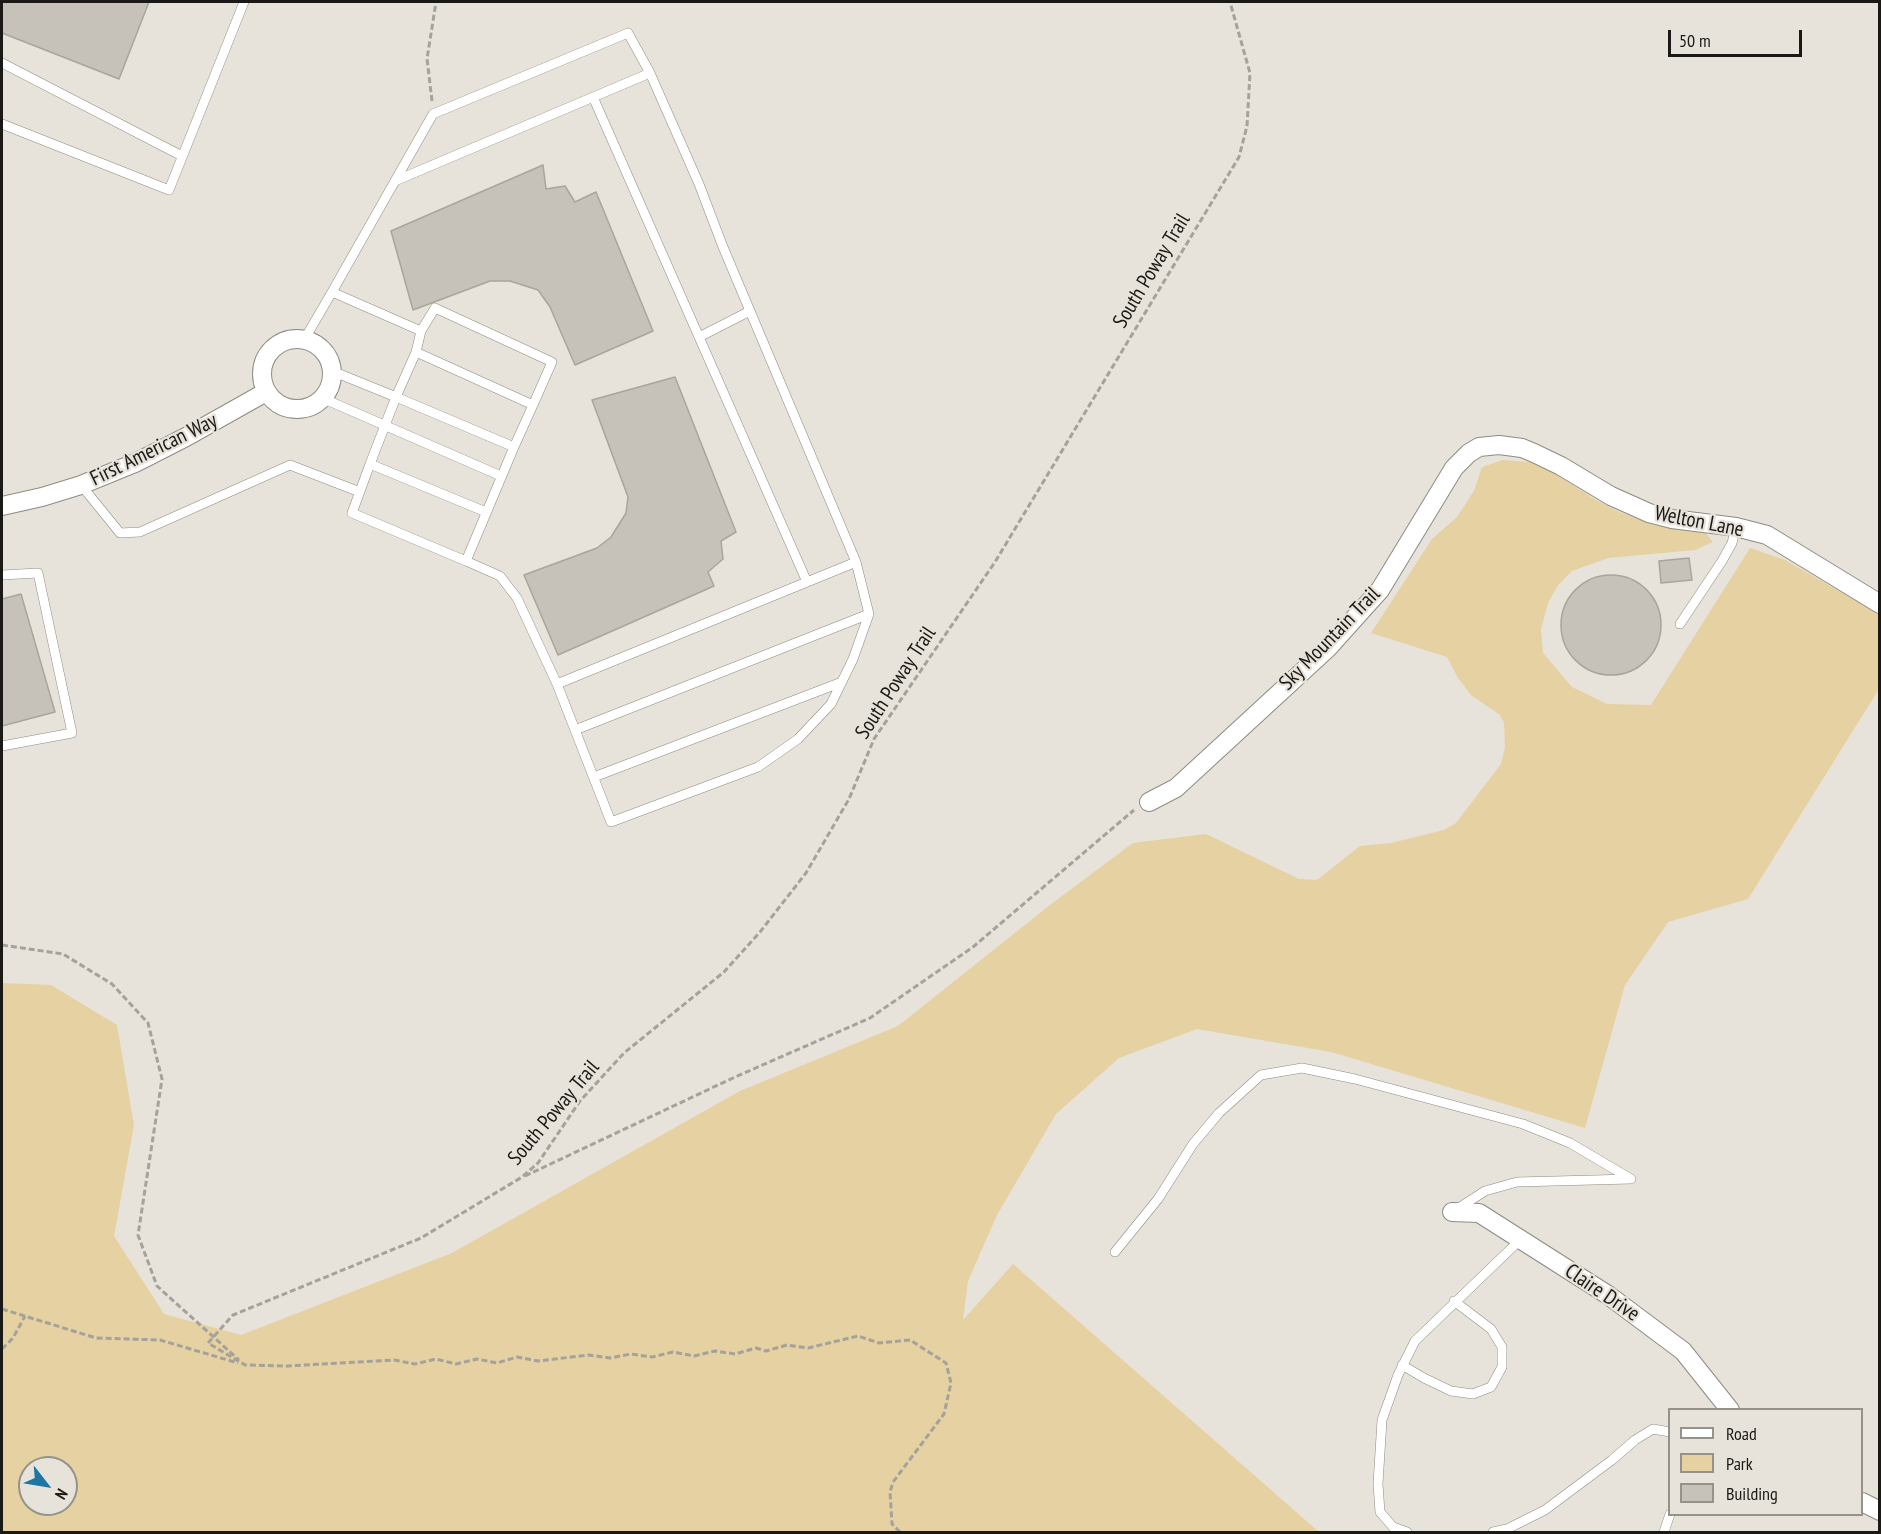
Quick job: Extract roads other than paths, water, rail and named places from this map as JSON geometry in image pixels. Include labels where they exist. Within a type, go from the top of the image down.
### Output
[{"type":"street","points":[[293,339],[304,340],[315,344],[329,360],[332,371],[331,381],[322,398],[314,405],[303,409],[292,409],[282,406],[266,392],[262,381],[262,369],[272,349],[293,339]]},
{"type":"street","name":"First American Way","points":[[2,506],[81,485],[145,458],[266,392]]},
{"type":"street","name":"Welton Lane","points":[[1479,447],[1499,445],[1528,451],[1561,466],[1611,496],[1649,513],[1672,519],[1736,527],[1767,535],[1880,604]]},
{"type":"street","name":"Sky Mountain Trail","points":[[1142,805],[1176,788],[1327,649],[1380,590],[1454,468],[1469,453],[1479,447]]},
{"type":"street","name":"Claire Drive","points":[[1452,1212],[1479,1213],[1608,1295],[1683,1351],[1728,1408]]},
{"type":"street","points":[[1863,1502],[1880,1511]]},
{"type":"lane","points":[[2,124],[169,190],[244,2]]},
{"type":"lane","points":[[304,340],[433,114],[628,33],[650,73],[699,184],[856,562],[869,614],[853,659],[831,704],[798,739],[758,767],[611,822],[557,684],[517,598],[500,576],[352,513],[396,397],[416,352],[422,331],[435,308],[552,362],[466,561]]},
{"type":"lane","points":[[2,63],[182,156]]},
{"type":"lane","points":[[395,181],[650,73]]},
{"type":"lane","points":[[593,97],[807,582]]},
{"type":"lane","points":[[332,292],[422,331]]},
{"type":"lane","points":[[699,337],[750,311]]},
{"type":"lane","points":[[416,352],[533,405]]},
{"type":"lane","points":[[332,371],[514,447]]},
{"type":"lane","points":[[322,398],[501,477]]},
{"type":"lane","points":[[370,464],[486,512]]},
{"type":"lane","points":[[81,485],[120,533],[140,532],[290,465],[360,492]]},
{"type":"lane","points":[[1680,624],[1722,561],[1732,543],[1736,527]]},
{"type":"lane","points":[[557,684],[856,562]]},
{"type":"lane","points":[[2,575],[38,573],[72,733],[2,746]]},
{"type":"lane","points":[[575,730],[869,614]]},
{"type":"lane","points":[[594,777],[842,682]]},
{"type":"lane","points":[[1115,1252],[1158,1199],[1193,1144],[1220,1113],[1261,1075],[1302,1068],[1355,1079],[1523,1124],[1570,1143],[1631,1179],[1517,1182],[1485,1191],[1452,1212]]},
{"type":"lane","points":[[1407,1533],[1393,1527],[1380,1512],[1378,1484],[1382,1420],[1402,1365],[1415,1341],[1521,1239]]},
{"type":"lane","points":[[1402,1365],[1451,1391],[1473,1394],[1491,1387],[1502,1367],[1502,1347],[1491,1329],[1454,1301]]},
{"type":"lane","points":[[1493,1533],[1507,1529],[1545,1510],[1644,1435],[1653,1430],[1668,1432]]},
{"type":"lane","points":[[1664,1533],[1669,1516]]}]
